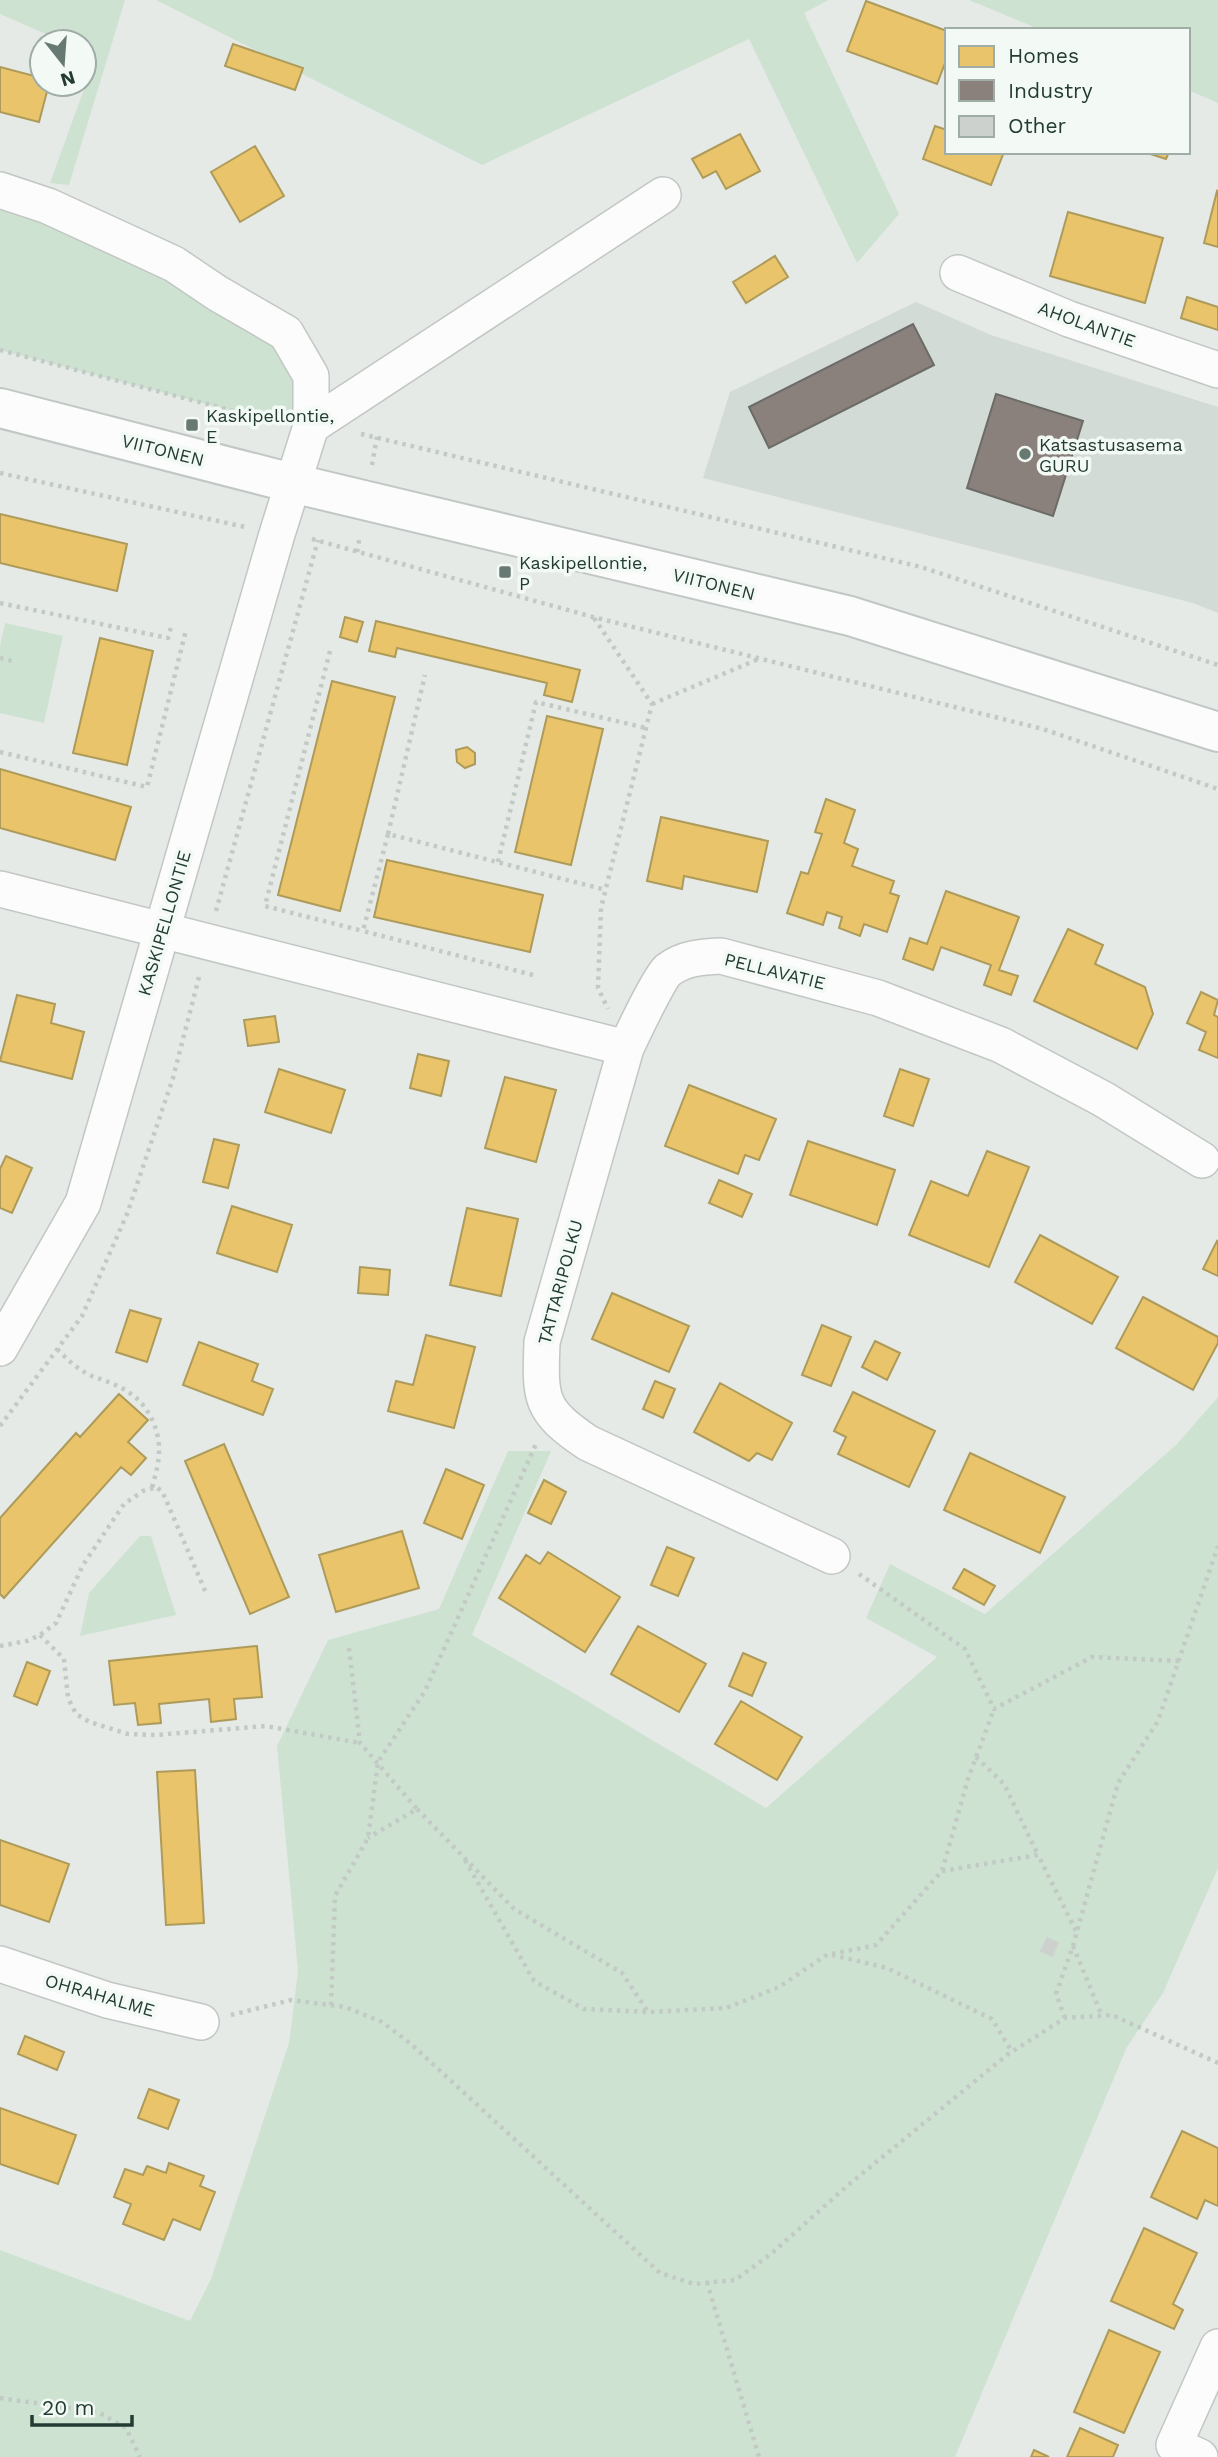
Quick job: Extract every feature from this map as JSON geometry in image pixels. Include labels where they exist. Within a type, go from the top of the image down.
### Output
[{"type":"main road","name":"VIITONEN","points":[[0,408],[292,483],[850,616],[1218,733]]},
{"type":"street","name":"KASKIPELLONTIE","points":[[0,190],[48,206],[174,264],[286,333],[311,376],[311,426],[277,534],[83,1203],[0,1348]]},
{"type":"street","points":[[311,426],[663,195]]},
{"type":"street","name":"AHOLANTIE","points":[[958,273],[1069,319],[1218,370]]},
{"type":"street","points":[[0,889],[626,1048]]},
{"type":"street","name":"PELLAVATIE","points":[[626,1048],[665,972],[683,961],[721,956],[878,998],[1001,1045],[1102,1099],[1202,1160]]},
{"type":"street","name":"TATTARIPOLKU","points":[[551,1411],[545,1404],[541,1374],[542,1342],[626,1048]]},
{"type":"street","points":[[551,1411],[566,1428],[588,1443],[832,1556]]},
{"type":"street","name":"OHRAHALME","points":[[0,1964],[107,2000],[201,2022]]},
{"type":"street","points":[[1181,2453],[1218,2347]]},
{"type":"path","points":[[0,350],[279,423],[391,440],[921,567],[1218,665]]},
{"type":"path","points":[[0,473],[277,534],[318,540],[593,617],[1043,729],[1218,789]]},
{"type":"path","points":[[0,1426],[82,1316],[127,1214],[173,1079],[318,540]]},
{"type":"path","points":[[0,603],[168,638],[171,627]]},
{"type":"path","points":[[593,617],[652,704],[601,908],[598,988],[626,1048]]},
{"type":"path","points":[[0,752],[148,787],[186,630]]},
{"type":"path","points":[[330,651],[265,906],[533,975]]},
{"type":"path","points":[[652,704],[761,657]]},
{"type":"path","points":[[0,658],[12,661]]},
{"type":"path","points":[[363,931],[425,675]]},
{"type":"path","points":[[498,862],[536,702],[646,728]]},
{"type":"path","points":[[388,834],[606,890]]},
{"type":"path","points":[[57,1349],[72,1364],[89,1375],[114,1384],[133,1395],[145,1407],[160,1449],[152,1489]]},
{"type":"path","points":[[331,2005],[335,1896],[368,1838],[378,1762],[425,1691],[551,1411]]},
{"type":"path","points":[[0,1646],[27,1641],[56,1623],[83,1565],[124,1504],[143,1491],[157,1487],[163,1493],[206,1592]]},
{"type":"path","points":[[1065,2018],[1056,1994],[1077,1933],[1118,1783],[1158,1721],[1218,1546]]},
{"type":"path","points":[[832,1556],[965,1648],[994,1709]]},
{"type":"path","points":[[40,1635],[64,1659],[68,1698],[76,1714],[90,1722],[128,1734],[156,1735],[266,1726],[360,1743],[417,1810],[514,1909],[622,1973],[648,2012]]},
{"type":"path","points":[[349,1648],[360,1743]]},
{"type":"path","points":[[461,1854],[534,1981],[584,2009],[648,2012],[726,2008],[779,1987],[828,1954],[876,1945],[942,1871],[976,1758],[994,1709],[1091,1657],[1179,1661]]},
{"type":"path","points":[[976,1758],[1003,1784],[1077,1933]]},
{"type":"path","points":[[368,1838],[417,1810]]},
{"type":"path","points":[[942,1871],[1038,1855]]},
{"type":"path","points":[[1073,1946],[1102,2016]]},
{"type":"path","points":[[828,1954],[887,1968],[992,2018],[1012,2052]]},
{"type":"path","points":[[201,2022],[291,2000],[345,2007],[382,2022],[411,2044],[660,2273],[694,2284],[735,2280],[771,2254],[847,2186],[1012,2052],[1065,2018],[1112,2015],[1218,2063]]},
{"type":"path","points":[[707,2283],[759,2457]]},
{"type":"path","points":[[0,2398],[98,2412],[126,2428],[140,2457]]},
{"type":"shaded area","points":[[916,302],[991,335],[1218,407],[1218,613],[1193,603],[703,478],[730,392]]},
{"type":"green space","points":[[0,0],[125,0],[98,89],[98,28],[32,28],[0,14]]},
{"type":"green space","points":[[156,0],[829,0],[804,13],[899,214],[857,263],[749,39],[482,165]]},
{"type":"green space","points":[[969,0],[1218,0],[1218,103],[1190,91],[1190,28],[1036,28]]},
{"type":"green space","points":[[81,98],[95,98],[69,185],[50,183]]},
{"type":"green space","points":[[0,190],[286,333],[311,426],[279,423],[0,350]]},
{"type":"green space","points":[[5,623],[63,636],[44,723],[0,713],[0,646]]},
{"type":"green space","points":[[1218,1397],[1218,1868],[1163,1993],[1127,2047],[955,2457],[0,2457],[0,2250],[190,2321],[211,2279],[289,2043],[298,1971],[277,1746],[328,1640],[439,1609],[508,1451],[551,1451],[472,1635],[766,1808],[937,1657],[866,1618],[890,1564],[985,1614],[1177,1444]]},
{"type":"green space","points":[[140,1536],[151,1536],[176,1615],[80,1636],[89,1593]]},
{"type":"building: Homes","points":[[866,1],[945,30],[945,63],[937,84],[847,51]]},
{"type":"building: Homes","points":[[233,44],[303,68],[295,90],[225,66]]},
{"type":"building: Homes","points":[[0,67],[28,74],[28,98],[45,98],[39,122],[0,112]]},
{"type":"building: Homes","points":[[935,126],[945,129],[945,154],[1003,154],[991,185],[923,159]]},
{"type":"building: Homes","points":[[740,134],[760,171],[726,189],[716,171],[703,178],[692,159]]},
{"type":"building: Homes","points":[[255,146],[284,196],[240,222],[211,172]]},
{"type":"building: Homes","points":[[1150,154],[1168,154],[1166,159]]},
{"type":"building: Homes","points":[[1218,192],[1218,247],[1204,243]]},
{"type":"building: Homes","points":[[1068,212],[1163,238],[1145,303],[1050,276]]},
{"type":"building: Homes","points":[[775,256],[788,277],[746,303],[733,282]]},
{"type":"building: Homes","points":[[1187,297],[1218,307],[1218,330],[1181,318]]},
{"type":"building: Homes","points":[[0,514],[127,544],[117,591],[0,563]]},
{"type":"building: Homes","points":[[345,617],[363,622],[357,642],[340,637]]},
{"type":"building: Homes","points":[[376,621],[580,670],[572,702],[544,695],[547,683],[397,648],[395,657],[369,651]]},
{"type":"building: Homes","points":[[100,638],[153,651],[127,765],[73,753]]},
{"type":"building: Homes","points":[[332,681],[395,697],[340,911],[278,895]]},
{"type":"building: Homes","points":[[547,716],[603,729],[571,865],[515,852]]},
{"type":"building: Homes","points":[[467,747],[475,753],[475,764],[465,768],[457,762],[456,750]]},
{"type":"building: Homes","points":[[0,769],[131,807],[115,860],[0,828]]},
{"type":"building: Homes","points":[[826,799],[855,810],[844,843],[858,849],[852,866],[894,881],[890,893],[899,896],[887,932],[864,924],[860,936],[839,928],[842,917],[827,912],[823,925],[787,913],[801,872],[808,874],[822,834],[815,832]]},
{"type":"building: Homes","points":[[661,817],[768,841],[757,892],[684,876],[682,889],[647,881]]},
{"type":"building: Homes","points":[[387,860],[543,895],[530,952],[374,917]]},
{"type":"building: Homes","points":[[946,891],[1019,917],[999,970],[1018,976],[1011,995],[984,985],[991,965],[941,947],[933,970],[903,959],[910,938],[927,944]]},
{"type":"building: Homes","points":[[1068,929],[1103,945],[1095,964],[1145,987],[1153,1014],[1137,1049],[1034,1001]]},
{"type":"building: Homes","points":[[1201,992],[1218,1000],[1214,1015],[1218,1017],[1218,1058],[1199,1050],[1206,1032],[1187,1023]]},
{"type":"building: Homes","points":[[17,995],[55,1004],[51,1023],[84,1032],[72,1079],[0,1061]]},
{"type":"building: Homes","points":[[275,1016],[279,1042],[248,1046],[244,1020]]},
{"type":"building: Homes","points":[[418,1054],[449,1061],[441,1096],[410,1088]]},
{"type":"building: Homes","points":[[279,1069],[345,1090],[331,1133],[265,1112]]},
{"type":"building: Homes","points":[[900,1069],[929,1079],[913,1126],[884,1116]]},
{"type":"building: Homes","points":[[505,1077],[556,1090],[536,1162],[485,1148]]},
{"type":"building: Homes","points":[[689,1085],[776,1119],[759,1160],[745,1155],[738,1174],[665,1146]]},
{"type":"building: Homes","points":[[214,1139],[239,1145],[228,1188],[203,1182]]},
{"type":"building: Homes","points":[[808,1141],[895,1170],[877,1225],[790,1195]]},
{"type":"building: Homes","points":[[987,1151],[1029,1167],[989,1267],[909,1235],[931,1181],[968,1196]]},
{"type":"building: Homes","points":[[6,1156],[32,1168],[12,1213],[0,1208],[0,1169]]},
{"type":"building: Homes","points":[[719,1180],[752,1194],[742,1217],[709,1203]]},
{"type":"building: Homes","points":[[232,1206],[292,1225],[277,1272],[217,1253]]},
{"type":"building: Homes","points":[[467,1208],[518,1219],[501,1296],[450,1285]]},
{"type":"building: Homes","points":[[1040,1235],[1118,1277],[1092,1324],[1015,1282]]},
{"type":"building: Homes","points":[[1218,1242],[1218,1276],[1203,1269]]},
{"type":"building: Homes","points":[[360,1267],[390,1270],[388,1295],[358,1293]]},
{"type":"building: Homes","points":[[612,1293],[689,1326],[669,1372],[592,1339]]},
{"type":"building: Homes","points":[[1143,1297],[1218,1337],[1218,1343],[1193,1390],[1116,1348]]},
{"type":"building: Homes","points":[[130,1310],[161,1319],[147,1362],[116,1352]]},
{"type":"building: Homes","points":[[822,1325],[851,1337],[831,1386],[802,1375]]},
{"type":"building: Homes","points":[[426,1335],[475,1347],[454,1428],[388,1411],[396,1381],[413,1385]]},
{"type":"building: Homes","points":[[875,1341],[900,1353],[887,1380],[862,1367]]},
{"type":"building: Homes","points":[[199,1342],[258,1364],[252,1381],[273,1389],[263,1415],[183,1385]]},
{"type":"building: Homes","points":[[655,1381],[675,1389],[663,1418],[643,1409]]},
{"type":"building: Homes","points":[[720,1383],[792,1423],[772,1460],[757,1453],[749,1461],[694,1432]]},
{"type":"building: Homes","points":[[853,1392],[935,1431],[909,1487],[838,1454],[846,1437],[834,1431]]},
{"type":"building: Homes","points":[[119,1394],[148,1420],[128,1442],[146,1458],[131,1475],[121,1467],[4,1598],[0,1594],[0,1518],[76,1433],[80,1437]]},
{"type":"building: Homes","points":[[224,1444],[289,1597],[250,1614],[185,1461]]},
{"type":"building: Homes","points":[[970,1453],[1065,1497],[1040,1553],[944,1510]]},
{"type":"building: Homes","points":[[446,1469],[484,1485],[462,1539],[424,1523]]},
{"type":"building: Homes","points":[[544,1480],[566,1492],[551,1524],[528,1513]]},
{"type":"building: Homes","points":[[402,1531],[419,1588],[336,1612],[319,1555]]},
{"type":"building: Homes","points":[[667,1547],[694,1558],[678,1596],[651,1585]]},
{"type":"building: Homes","points":[[548,1552],[620,1597],[585,1652],[499,1598],[526,1555],[540,1564]]},
{"type":"building: Homes","points":[[964,1569],[995,1586],[984,1605],[953,1588]]},
{"type":"building: Homes","points":[[638,1626],[706,1664],[679,1712],[611,1674]]},
{"type":"building: Homes","points":[[257,1646],[262,1697],[234,1699],[236,1719],[211,1722],[209,1699],[159,1704],[161,1723],[138,1725],[135,1703],[114,1705],[109,1661]]},
{"type":"building: Homes","points":[[743,1653],[766,1663],[752,1696],[729,1686]]},
{"type":"building: Homes","points":[[27,1662],[50,1671],[37,1705],[14,1696]]},
{"type":"building: Homes","points":[[741,1701],[802,1737],[777,1780],[715,1744]]},
{"type":"building: Homes","points":[[195,1770],[204,1923],[166,1925],[157,1772]]},
{"type":"building: Homes","points":[[0,1840],[69,1864],[49,1922],[0,1905]]},
{"type":"building: Homes","points":[[25,2036],[64,2052],[57,2070],[18,2054]]},
{"type":"building: Homes","points":[[149,2089],[179,2100],[168,2129],[138,2118]]},
{"type":"building: Homes","points":[[0,2108],[76,2135],[58,2184],[0,2164]]},
{"type":"building: Homes","points":[[1182,2131],[1218,2148],[1218,2206],[1205,2200],[1197,2219],[1151,2197]]},
{"type":"building: Homes","points":[[169,2163],[204,2176],[200,2186],[215,2192],[200,2230],[173,2219],[164,2240],[123,2224],[131,2204],[114,2197],[125,2169],[143,2175],[147,2166],[166,2173]]},
{"type":"building: Homes","points":[[1144,2228],[1197,2253],[1173,2304],[1183,2310],[1174,2329],[1111,2301]]},
{"type":"building: Homes","points":[[1109,2330],[1160,2352],[1124,2433],[1074,2412]]},
{"type":"building: Homes","points":[[1080,2428],[1118,2445],[1113,2457],[1067,2457]]},
{"type":"building: Homes","points":[[1034,2450],[1049,2457],[1031,2457]]},
{"type":"building: Industry","points":[[913,324],[934,365],[769,448],[749,407]]},
{"type":"building: Industry","name":"Katsastusasema GURU","points":[[996,394],[1083,421],[1053,516],[967,488]]},
{"type":"building: Other","points":[[1047,1938],[1058,1943],[1052,1956],[1041,1951]]},
{"type":"place","name":"Kaskipellontie, E","points":[[192,425]]},
{"type":"place","name":"Katsastusasema GURU","points":[[1025,454]]},
{"type":"place","name":"Kaskipellontie, P","points":[[505,572]]}]
